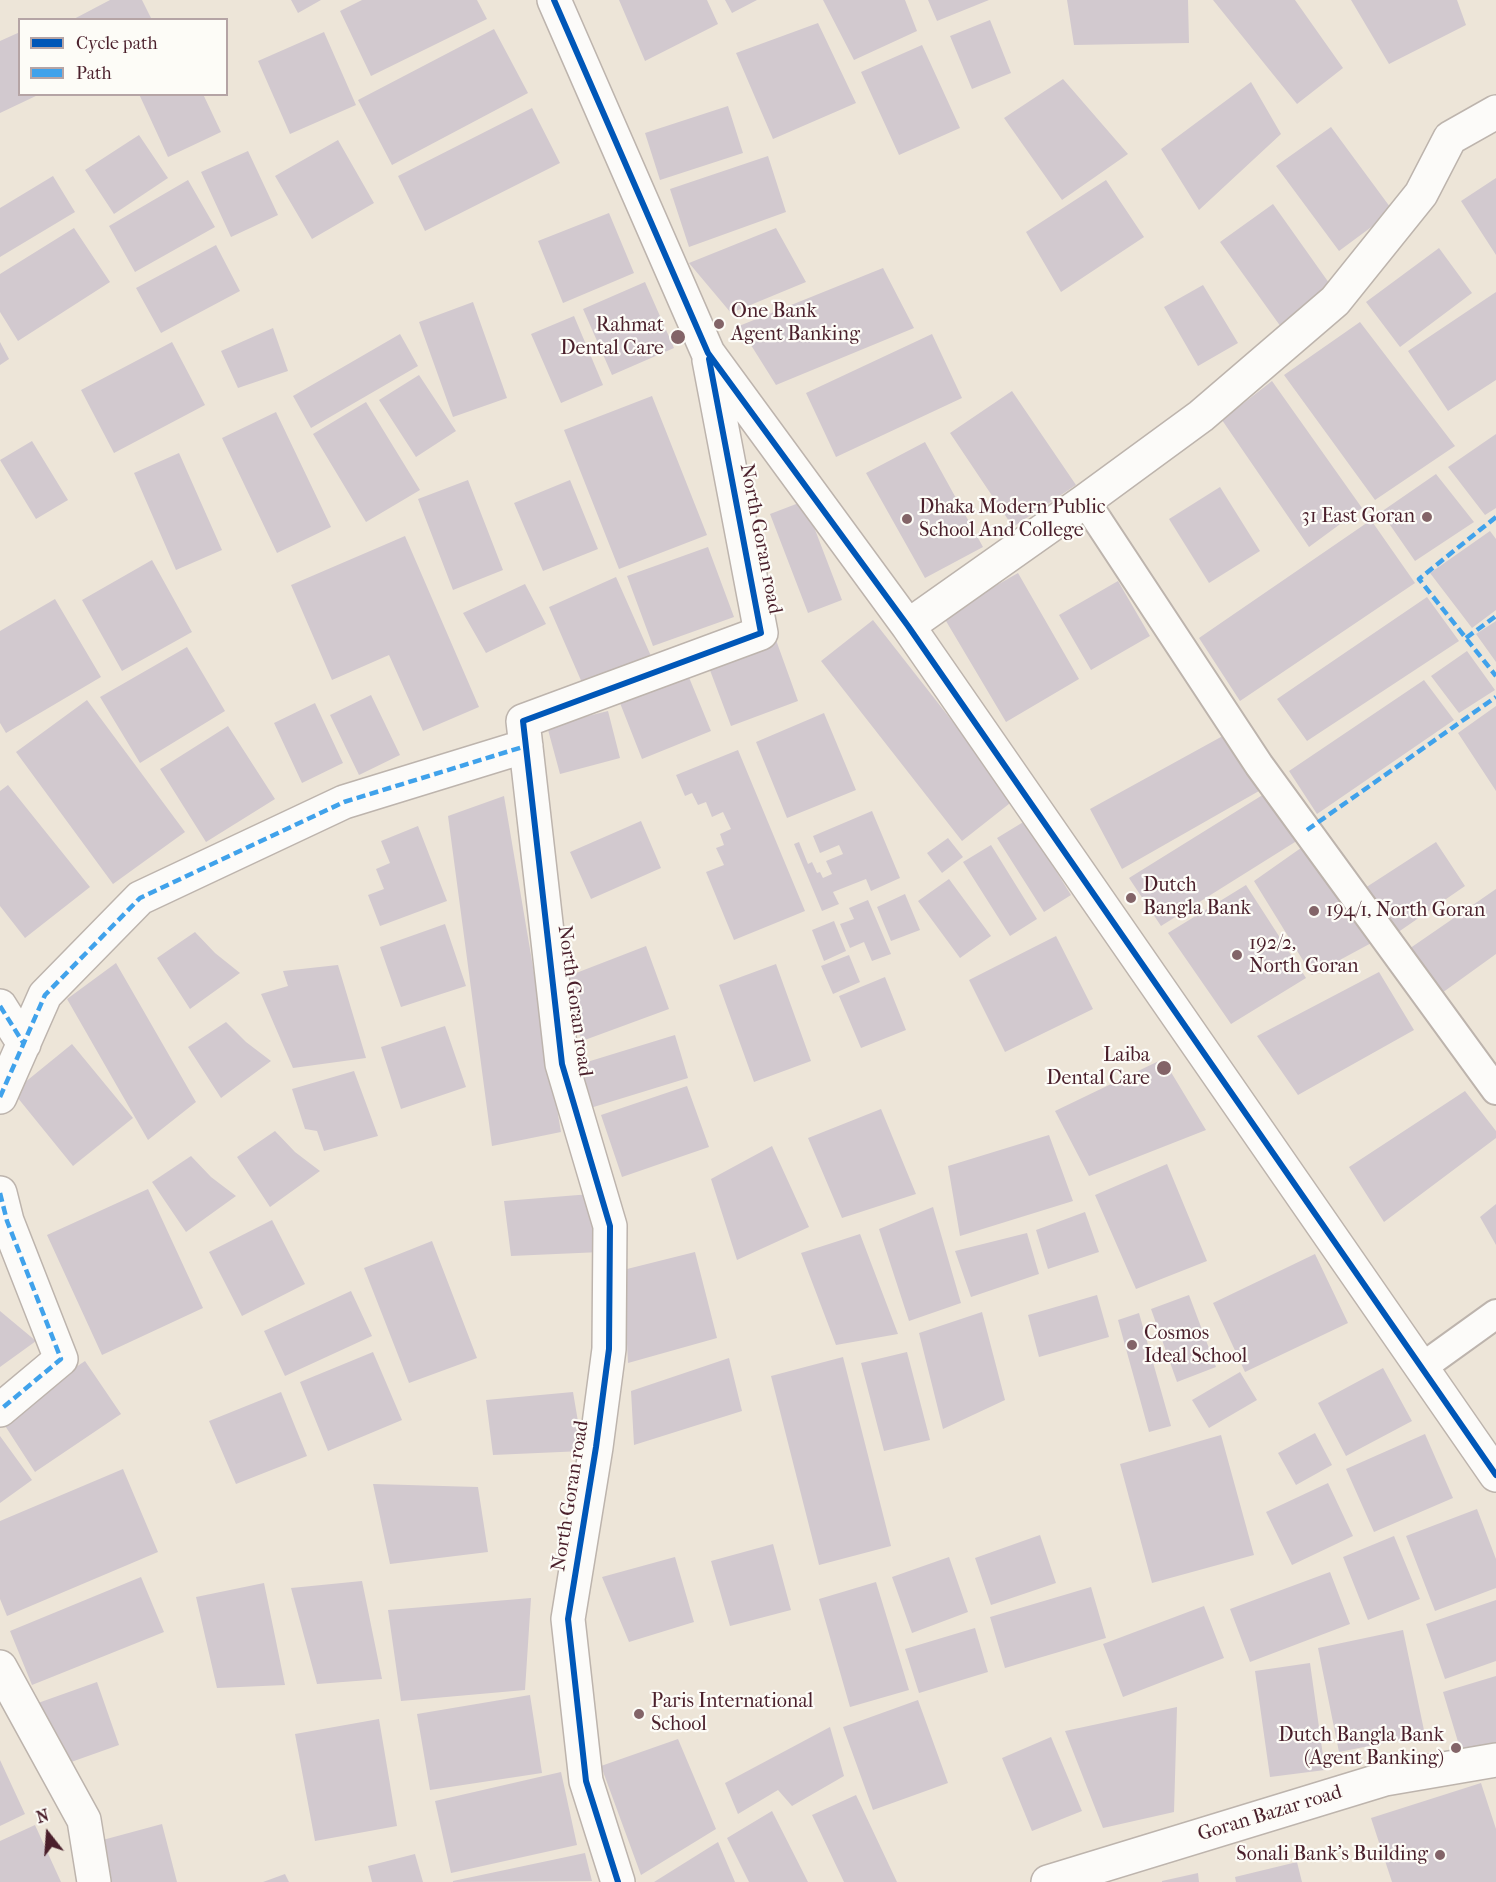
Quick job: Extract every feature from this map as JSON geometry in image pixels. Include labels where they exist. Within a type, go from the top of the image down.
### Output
[{"type":"street","points":[[554,0],[708,353],[908,626],[1496,1475]]},
{"type":"street","points":[[908,626],[1086,501],[1201,416],[1335,302],[1421,194],[1450,138],[1496,112]]},
{"type":"street","name":"North Goran road","points":[[618,1882],[586,1781],[568,1619],[596,1447],[609,1349],[610,1226],[562,1064],[523,721],[761,633],[708,353]]},
{"type":"street","points":[[0,1097],[45,995],[140,898],[344,802],[526,747]]},
{"type":"street","points":[[0,1006],[24,1044]]},
{"type":"street","points":[[0,1193],[7,1221],[61,1359],[0,1410]]},
{"type":"street","points":[[0,1667],[84,1820],[94,1882]]},
{"type":"street","name":"Goran Bazar road","points":[[1048,1882],[1385,1779],[1496,1760]]},
{"type":"lane","points":[[1086,501],[1259,765],[1493,1080]]},
{"type":"lane","points":[[1421,1368],[1496,1314]]},
{"type":"building","points":[[110,0],[142,0],[151,18],[76,18]]},
{"type":"building","points":[[291,0],[321,0],[298,13]]},
{"type":"building","points":[[362,0],[477,0],[487,19],[371,76],[340,11]]},
{"type":"building","points":[[619,0],[707,0],[718,24],[645,61]]},
{"type":"building","points":[[725,0],[757,0],[732,13]]},
{"type":"building","points":[[823,0],[905,0],[917,31],[854,60]]},
{"type":"building","points":[[928,0],[989,0],[937,21]]},
{"type":"building","points":[[1067,0],[1188,0],[1189,43],[1074,45]]},
{"type":"building","points":[[1213,0],[1295,0],[1343,68],[1297,104]]},
{"type":"building","points":[[1351,0],[1457,0],[1466,25],[1389,64]]},
{"type":"building","points":[[990,20],[1011,73],[972,89],[950,36]]},
{"type":"building","points":[[818,23],[856,103],[773,139],[736,53]]},
{"type":"building","points":[[494,29],[528,93],[392,165],[358,100]]},
{"type":"building","points":[[324,32],[356,105],[290,134],[258,61]]},
{"type":"building","points":[[18,33],[18,96],[36,96],[0,113],[0,41]]},
{"type":"building","points":[[922,45],[960,128],[899,155],[861,72]]},
{"type":"building","points":[[1063,79],[1128,154],[1062,200],[1004,118]]},
{"type":"building","points":[[1251,82],[1281,134],[1199,210],[1161,149]]},
{"type":"building","points":[[140,96],[204,96],[221,132],[168,157]]},
{"type":"building","points":[[728,106],[743,153],[660,180],[645,133]]},
{"type":"building","points":[[532,108],[560,163],[425,231],[398,176]]},
{"type":"building","points":[[1331,127],[1393,211],[1339,251],[1276,166]]},
{"type":"building","points":[[139,135],[168,178],[114,214],[85,170]]},
{"type":"building","points":[[338,140],[374,203],[312,239],[275,176]]},
{"type":"building","points":[[248,151],[278,215],[231,237],[201,172]]},
{"type":"building","points":[[768,156],[786,212],[689,247],[670,189]]},
{"type":"building","points":[[53,176],[75,212],[0,257],[0,208]]},
{"type":"building","points":[[1496,178],[1496,255],[1461,201]]},
{"type":"building","points":[[188,180],[215,227],[135,272],[109,226]]},
{"type":"building","points":[[1106,180],[1144,237],[1061,292],[1026,232]]},
{"type":"building","points":[[1273,204],[1334,290],[1281,327],[1220,242]]},
{"type":"building","points":[[609,213],[634,273],[563,303],[538,241]]},
{"type":"building","points":[[74,228],[110,282],[18,341],[0,312],[0,274]]},
{"type":"building","points":[[776,228],[806,282],[731,313],[689,263]]},
{"type":"building","points":[[216,245],[240,291],[161,333],[136,288]]},
{"type":"building","points":[[1439,248],[1472,293],[1400,347],[1366,302]]},
{"type":"building","points":[[883,268],[914,328],[776,385],[739,326]]},
{"type":"building","points":[[645,282],[674,348],[612,375],[583,309]]},
{"type":"building","points":[[1203,285],[1238,343],[1198,366],[1164,307]]},
{"type":"building","points":[[1496,292],[1496,380],[1448,411],[1408,351]]},
{"type":"building","points":[[473,302],[507,398],[453,417],[419,322]]},
{"type":"building","points":[[574,316],[603,385],[561,403],[531,334]]},
{"type":"building","points":[[1360,322],[1455,446],[1375,500],[1284,375]]},
{"type":"building","points":[[273,328],[288,371],[238,388],[221,351]]},
{"type":"building","points":[[400,334],[418,366],[311,428],[293,396]]},
{"type":"building","points":[[932,334],[962,398],[836,457],[806,393]]},
{"type":"building","points":[[0,342],[9,359],[0,365]]},
{"type":"building","points":[[172,342],[205,405],[114,453],[81,390]]},
{"type":"building","points":[[419,375],[456,431],[416,457],[379,400]]},
{"type":"building","points":[[1272,381],[1362,508],[1309,547],[1222,420]]},
{"type":"building","points":[[1012,391],[1076,485],[1013,527],[950,433]]},
{"type":"building","points":[[652,396],[707,535],[619,569],[564,430]]},
{"type":"building","points":[[366,402],[420,490],[366,522],[313,434]]},
{"type":"building","points":[[276,412],[331,527],[277,553],[222,438]]},
{"type":"building","name":"31 East Goran","points":[[1496,434],[1496,508],[1485,515],[1448,467]]},
{"type":"building","points":[[32,441],[68,500],[36,519],[0,460]]},
{"type":"building","points":[[925,442],[983,547],[925,578],[866,473]]},
{"type":"building","points":[[179,453],[222,550],[176,570],[134,473]]},
{"type":"building","name":"31 East Goran","points":[[1436,474],[1474,522],[1415,561],[1381,512]]},
{"type":"building","points":[[468,480],[503,570],[453,590],[418,499]]},
{"type":"building","points":[[570,480],[598,549],[543,571],[514,503]]},
{"type":"building","points":[[1220,487],[1260,551],[1209,583],[1169,519]]},
{"type":"building","points":[[804,501],[842,600],[808,613],[770,514]]},
{"type":"building","points":[[1371,520],[1415,583],[1240,701],[1199,638]]},
{"type":"building","points":[[1490,531],[1496,539],[1496,610],[1472,628],[1430,573]]},
{"type":"building","points":[[405,536],[479,707],[423,731],[389,655],[332,680],[291,585]]},
{"type":"building","points":[[708,547],[734,617],[653,646],[627,576]]},
{"type":"building","points":[[152,560],[192,632],[122,671],[82,600]]},
{"type":"building","points":[[1018,573],[1079,679],[1006,722],[943,616]]},
{"type":"building","points":[[616,577],[651,656],[583,685],[549,607]]},
{"type":"building","points":[[1118,581],[1150,636],[1091,670],[1059,615]]},
{"type":"building","points":[[525,584],[546,624],[486,653],[463,613]]},
{"type":"building","points":[[1427,597],[1459,641],[1307,741],[1277,699]]},
{"type":"building","points":[[55,599],[101,677],[6,733],[0,723],[0,631]]},
{"type":"building","points":[[873,620],[1014,800],[962,841],[821,661]]},
{"type":"building","points":[[1496,621],[1496,662],[1476,634]]},
{"type":"building","points":[[776,640],[798,701],[731,726],[708,665]]},
{"type":"building","points":[[187,647],[225,711],[140,763],[100,697]]},
{"type":"building","points":[[1467,651],[1495,690],[1459,713],[1431,676]]},
{"type":"building","points":[[688,675],[711,731],[642,759],[620,703]]},
{"type":"building","points":[[1424,680],[1454,720],[1317,814],[1289,771]]},
{"type":"building","points":[[371,695],[400,755],[359,775],[330,715]]},
{"type":"building","points":[[87,700],[185,832],[113,884],[16,752]]},
{"type":"building","points":[[315,703],[343,763],[302,783],[274,723]]},
{"type":"building","points":[[1496,706],[1496,791],[1458,733]]},
{"type":"building","points":[[608,711],[620,758],[560,774],[547,726]]},
{"type":"building","points":[[824,713],[856,790],[787,818],[756,742]]},
{"type":"building","points":[[228,726],[275,799],[206,842],[160,769]]},
{"type":"building","points":[[1230,732],[1266,787],[1122,869],[1090,809]]},
{"type":"building","points":[[738,750],[805,911],[734,940],[706,872],[724,865],[716,848],[724,845],[720,834],[731,829],[723,812],[712,817],[706,802],[698,805],[692,793],[685,796],[676,775]]},
{"type":"building","points":[[8,785],[90,887],[25,938],[0,906],[0,791]]},
{"type":"building","points":[[1269,791],[1303,837],[1161,926],[1129,878]]},
{"type":"building","points":[[504,796],[561,1132],[492,1146],[448,816]]},
{"type":"building","points":[[872,811],[900,878],[871,891],[866,879],[833,892],[839,904],[822,911],[794,844],[799,842],[808,864],[812,862],[817,873],[820,872],[823,878],[832,874],[826,861],[843,854],[839,845],[820,853],[813,836]]},
{"type":"building","points":[[641,821],[661,868],[591,899],[570,852]]},
{"type":"building","points":[[1025,821],[1071,895],[1044,912],[997,838]]},
{"type":"building","points":[[418,826],[447,901],[380,926],[368,895],[384,889],[376,869],[390,863],[381,841]]},
{"type":"building","points":[[948,838],[963,857],[942,873],[927,853]]},
{"type":"building","points":[[1436,842],[1465,886],[1394,935],[1365,888]]},
{"type":"building","name":"194/1, North Goran","points":[[1308,843],[1375,941],[1312,975],[1254,881]]},
{"type":"building","points":[[991,845],[1037,919],[1010,936],[963,862]]},
{"type":"building","points":[[949,879],[991,936],[960,958],[918,901]]},
{"type":"building","name":"192/2, North Goran","points":[[1246,885],[1306,978],[1231,1024],[1168,933]]},
{"type":"building","points":[[1496,889],[1496,954],[1435,998],[1406,951]]},
{"type":"building","points":[[905,894],[920,930],[891,941],[877,907]]},
{"type":"building","points":[[868,900],[891,954],[872,961],[864,942],[850,948],[840,924],[854,919],[849,908]]},
{"type":"building","points":[[834,921],[846,951],[824,961],[812,930]]},
{"type":"building","points":[[445,924],[466,986],[401,1007],[380,947]]},
{"type":"building","points":[[195,932],[215,953],[240,973],[190,1009],[157,958]]},
{"type":"building","points":[[1056,936],[1093,1009],[1005,1052],[969,980]]},
{"type":"building","points":[[646,946],[669,1009],[582,1041],[558,980]]},
{"type":"building","points":[[849,955],[860,982],[833,994],[821,966]]},
{"type":"building","points":[[116,963],[196,1102],[148,1140],[67,999]]},
{"type":"building","points":[[776,964],[811,1061],[754,1082],[719,985]]},
{"type":"building","points":[[338,965],[366,1058],[293,1068],[261,994],[288,986],[283,971]]},
{"type":"building","points":[[1379,972],[1414,1030],[1298,1095],[1257,1036]]},
{"type":"building","points":[[885,977],[906,1030],[861,1048],[839,996]]},
{"type":"building","points":[[226,1022],[246,1042],[271,1061],[221,1098],[188,1047]]},
{"type":"building","points":[[445,1026],[466,1087],[401,1109],[381,1047]]},
{"type":"building","points":[[675,1035],[688,1078],[587,1109],[574,1066]]},
{"type":"building","points":[[72,1044],[133,1118],[73,1166],[13,1092]]},
{"type":"building","points":[[1163,1059],[1206,1130],[1089,1176],[1055,1111]]},
{"type":"building","points":[[354,1071],[378,1136],[324,1151],[317,1131],[305,1129],[292,1089]]},
{"type":"building","points":[[687,1086],[709,1147],[622,1177],[601,1115]]},
{"type":"building","points":[[1465,1091],[1496,1131],[1496,1138],[1384,1222],[1349,1167]]},
{"type":"building","points":[[881,1109],[916,1194],[842,1218],[808,1138]]},
{"type":"building","points":[[275,1131],[295,1152],[320,1171],[270,1207],[237,1157]]},
{"type":"building","points":[[1049,1135],[1073,1201],[960,1236],[948,1166]]},
{"type":"building","points":[[772,1146],[809,1227],[737,1260],[711,1179]]},
{"type":"building","points":[[191,1156],[211,1177],[236,1196],[186,1232],[152,1182]]},
{"type":"building","points":[[1167,1164],[1207,1261],[1136,1289],[1095,1195]]},
{"type":"building","points":[[148,1189],[203,1308],[102,1355],[47,1235]]},
{"type":"building","points":[[591,1194],[601,1252],[511,1256],[504,1201]]},
{"type":"building","points":[[1496,1204],[1496,1245],[1480,1217]]},
{"type":"building","points":[[933,1207],[961,1303],[909,1321],[879,1229]]},
{"type":"building","points":[[1085,1212],[1099,1252],[1048,1269],[1036,1230]]},
{"type":"building","points":[[272,1220],[305,1284],[242,1316],[209,1252]]},
{"type":"building","points":[[1027,1233],[1039,1274],[971,1297],[955,1251]]},
{"type":"building","points":[[860,1234],[898,1334],[836,1345],[801,1253]]},
{"type":"building","points":[[432,1241],[477,1358],[409,1383],[364,1268]]},
{"type":"building","points":[[695,1252],[717,1338],[628,1363],[623,1270]]},
{"type":"building","points":[[1315,1254],[1348,1323],[1245,1372],[1213,1303]]},
{"type":"building","points":[[351,1291],[372,1336],[285,1376],[264,1331]]},
{"type":"building","points":[[1097,1295],[1109,1337],[1039,1357],[1028,1315]]},
{"type":"building","points":[[1189,1295],[1216,1367],[1177,1382],[1151,1309]]},
{"type":"building","points":[[0,1311],[36,1341],[0,1367]]},
{"type":"building","points":[[982,1312],[1005,1400],[943,1429],[919,1333]]},
{"type":"building","points":[[1139,1313],[1171,1426],[1149,1432],[1118,1320]]},
{"type":"building","points":[[373,1352],[402,1420],[328,1451],[300,1382]]},
{"type":"building","points":[[907,1352],[930,1440],[884,1451],[861,1363]]},
{"type":"building","points":[[843,1357],[891,1546],[819,1565],[771,1376]]},
{"type":"building","points":[[729,1358],[742,1411],[634,1445],[631,1391]]},
{"type":"building","points":[[85,1361],[121,1414],[35,1472],[0,1418]]},
{"type":"building","points":[[1383,1368],[1412,1421],[1346,1456],[1318,1403]]},
{"type":"building","points":[[1240,1372],[1257,1400],[1209,1428],[1192,1400]]},
{"type":"building","points":[[281,1392],[307,1456],[236,1484],[209,1421]]},
{"type":"building","points":[[573,1392],[583,1451],[493,1455],[486,1400]]},
{"type":"building","points":[[1315,1433],[1332,1465],[1296,1485],[1278,1453]]},
{"type":"building","points":[[1425,1434],[1453,1498],[1374,1532],[1346,1469]]},
{"type":"building","points":[[1221,1435],[1254,1555],[1152,1583],[1120,1464]]},
{"type":"building","points":[[0,1436],[32,1480],[0,1503]]},
{"type":"building","points":[[123,1469],[158,1552],[7,1616],[0,1599],[0,1521]]},
{"type":"building","points":[[1328,1483],[1353,1536],[1292,1565],[1266,1512]]},
{"type":"building","points":[[373,1484],[478,1487],[488,1552],[390,1564]]},
{"type":"building","points":[[1477,1509],[1496,1559],[1496,1588],[1435,1611],[1406,1536]]},
{"type":"building","points":[[1040,1535],[1056,1583],[991,1605],[975,1558]]},
{"type":"building","points":[[1394,1536],[1420,1599],[1368,1620],[1343,1557]]},
{"type":"building","points":[[773,1544],[791,1610],[730,1626],[711,1561]]},
{"type":"building","points":[[675,1557],[694,1622],[629,1642],[602,1577]]},
{"type":"building","points":[[949,1557],[968,1612],[912,1633],[892,1577]]},
{"type":"building","points":[[1330,1572],[1350,1624],[1250,1662],[1230,1609]]},
{"type":"building","points":[[141,1577],[164,1632],[32,1685],[10,1631]]},
{"type":"building","points":[[362,1581],[382,1679],[317,1684],[291,1588]]},
{"type":"building","points":[[876,1582],[909,1690],[850,1707],[819,1599]]},
{"type":"building","points":[[264,1583],[285,1685],[217,1688],[196,1597]]},
{"type":"building","points":[[1091,1587],[1106,1638],[1005,1668],[990,1617]]},
{"type":"building","points":[[531,1598],[525,1690],[401,1701],[388,1610]]},
{"type":"building","points":[[1496,1600],[1496,1661],[1445,1679],[1426,1624]]},
{"type":"building","points":[[1204,1606],[1224,1658],[1123,1697],[1103,1644]]},
{"type":"building","points":[[975,1628],[988,1672],[919,1693],[905,1649]]},
{"type":"building","points":[[1403,1630],[1425,1735],[1339,1752],[1318,1648]]},
{"type":"building","points":[[1310,1663],[1325,1770],[1270,1777],[1255,1671]]},
{"type":"building","points":[[1496,1676],[1496,1745],[1462,1755],[1443,1692]]},
{"type":"building","points":[[97,1682],[119,1745],[60,1766],[38,1703]]},
{"type":"building","points":[[530,1695],[542,1773],[430,1790],[417,1714]]},
{"type":"building","points":[[918,1700],[948,1783],[873,1810],[843,1727]]},
{"type":"building","points":[[1177,1707],[1174,1812],[1103,1828],[1065,1731]]},
{"type":"building","points":[[379,1719],[397,1826],[315,1841],[295,1734]]},
{"type":"building","points":[[830,1727],[844,1776],[792,1806],[778,1790],[738,1814],[725,1783]]},
{"type":"building","points":[[1051,1737],[1082,1811],[1032,1831],[1002,1758]]},
{"type":"building","points":[[678,1739],[716,1829],[641,1875],[601,1766]]},
{"type":"building","points":[[0,1760],[25,1814],[0,1826]]},
{"type":"building","points":[[561,1772],[577,1845],[451,1873],[435,1801]]},
{"type":"building","name":"Sonali Bank's Building","points":[[1481,1783],[1496,1829],[1496,1882],[1392,1882],[1371,1818]]},
{"type":"building","points":[[856,1795],[897,1882],[844,1882],[812,1815]]},
{"type":"building","points":[[772,1811],[808,1882],[749,1882],[727,1838]]},
{"type":"building","points":[[162,1824],[177,1882],[109,1882],[99,1841]]},
{"type":"building","points":[[35,1825],[61,1882],[0,1882],[0,1841]]},
{"type":"building","points":[[718,1842],[735,1882],[654,1882]]},
{"type":"building","points":[[585,1853],[592,1881],[453,1882],[453,1881]]},
{"type":"building","points":[[415,1854],[423,1882],[372,1882],[368,1866]]},
{"type":"building","points":[[1297,1862],[1302,1882],[1236,1882],[1235,1877]]},
{"type":"building","points":[[1198,1873],[1199,1882],[1162,1882],[1162,1881]]},
{"type":"building","points":[[285,1874],[289,1882],[263,1882]]},
{"type":"marked path","points":[[1496,517],[1419,579],[1496,676]]},
{"type":"marked path","points":[[1466,638],[1496,616]]},
{"type":"marked path","points":[[1307,830],[1496,697]]},
{"type":"marked path","points":[[0,1097],[45,995],[140,898],[344,802],[526,746]]},
{"type":"marked path","points":[[0,1006],[24,1044]]},
{"type":"marked path","points":[[0,1193],[7,1221],[61,1359],[0,1410]]},
{"type":"cycle path","points":[[554,0],[708,353],[908,626],[1496,1475]]},
{"type":"cycle path","points":[[618,1882],[586,1781],[568,1619],[596,1447],[609,1349],[610,1226],[562,1064],[523,721],[761,633],[709,359]]},
{"type":"place","name":"One Bank Agent Banking","points":[[719,324]]},
{"type":"place","name":"Rahmat Dental Care","points":[[678,337]]},
{"type":"place","name":"31 East Goran","points":[[1427,517]]},
{"type":"place","name":"Dhaka Modern Public School And College","points":[[907,519]]},
{"type":"place","name":"Dutch Bangla Bank","points":[[1131,898]]},
{"type":"place","name":"194/1, North Goran","points":[[1314,911]]},
{"type":"place","name":"192/2, North Goran","points":[[1237,955]]},
{"type":"place","name":"Laiba Dental Care","points":[[1164,1068]]},
{"type":"place","name":"Cosmos Ideal School","points":[[1132,1345]]},
{"type":"place","name":"Paris International School","points":[[639,1714]]},
{"type":"place","name":"Dutch Bangla Bank (Agent Banking)","points":[[1456,1748]]},
{"type":"place","name":"Sonali Bank's Building","points":[[1440,1855]]}]
